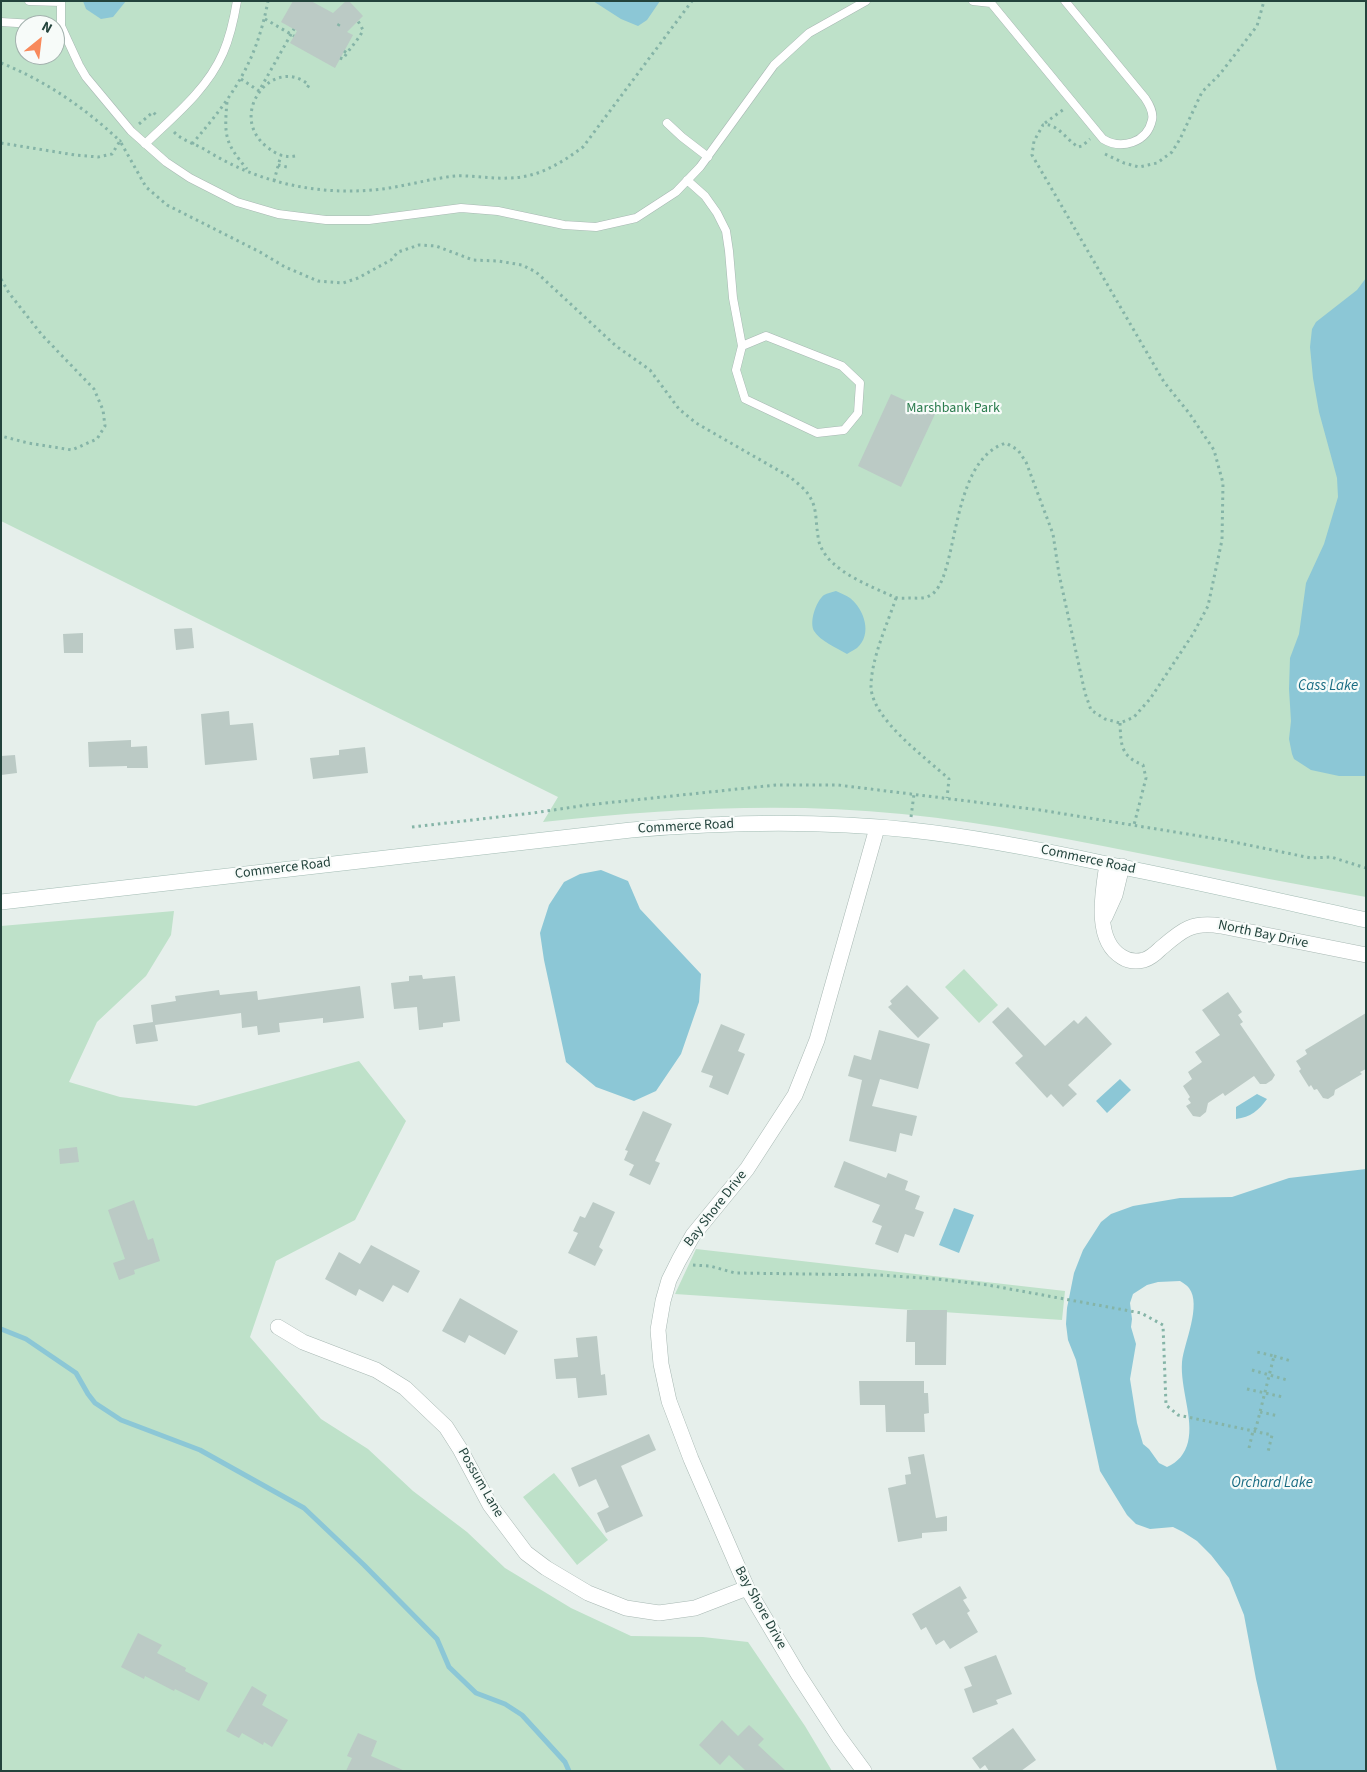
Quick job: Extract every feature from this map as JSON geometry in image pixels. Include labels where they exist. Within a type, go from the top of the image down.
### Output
[{"type":"street","name":"Commerce Road","points":[[1,902],[638,829],[712,824],[775,823],[909,830],[1006,844],[1115,865],[1366,920]]},
{"type":"street","name":"Bay Shore Drive","points":[[864,1771],[839,1738],[746,1588],[669,1401],[661,1364],[658,1330],[669,1280],[679,1260],[694,1235],[747,1169],[795,1094],[817,1040],[877,828]]},
{"type":"street","name":"North Bay Drive","points":[[1115,865],[1115,895],[1102,923],[1105,935],[1112,948],[1121,957],[1132,961],[1145,960],[1151,957],[1181,931],[1190,926],[1200,924],[1221,926],[1366,955]]},
{"type":"street","name":"Possum Lane","points":[[278,1327],[303,1342],[376,1370],[405,1388],[446,1427],[460,1448],[490,1505],[526,1553],[546,1568],[588,1593],[626,1608],[658,1613],[695,1608],[746,1588]]},
{"type":"lane","points":[[29,1],[61,2],[59,15]]},
{"type":"lane","points":[[145,144],[202,88],[222,55],[233,24],[237,1]]},
{"type":"lane","points":[[65,38],[86,77],[131,131],[190,178],[237,202],[278,214],[326,220],[369,220],[461,208],[498,211],[564,225],[596,227],[636,218],[676,192],[708,157],[774,64],[809,33],[866,1]]},
{"type":"lane","points":[[973,1],[992,2],[1103,139],[1112,145],[1124,146],[1132,143],[1139,139],[1152,120],[1146,98],[1065,1]]},
{"type":"lane","points":[[1,22],[15,23]]},
{"type":"lane","points":[[667,123],[708,157]]},
{"type":"lane","points":[[687,180],[705,196],[717,213],[726,231],[733,298],[742,346],[736,370],[745,399],[817,433],[844,430],[858,413],[860,384],[842,366],[766,336],[742,346]]},
{"type":"path","points":[[192,144],[241,80],[257,45],[268,1]]},
{"type":"path","points":[[1,143],[98,157],[112,154],[120,141],[153,112],[176,134],[220,159],[274,181],[318,191],[374,190],[458,176],[508,178],[528,176],[547,170],[565,161],[583,147],[692,1]]},
{"type":"path","points":[[1100,152],[1124,163],[1140,167],[1157,163],[1172,152],[1202,92],[1220,74],[1257,26],[1264,1]]},
{"type":"path","points":[[265,19],[292,36]]},
{"type":"path","points":[[338,26],[341,21]]},
{"type":"path","points":[[340,58],[343,59],[345,52],[363,30],[358,21]]},
{"type":"path","points":[[294,29],[292,36],[259,90],[250,118],[254,133],[264,145],[275,154],[288,157],[295,156]]},
{"type":"path","points":[[1,63],[26,74],[86,111],[120,141],[146,187],[167,205],[318,281],[342,283],[358,278],[391,260],[398,252],[419,245],[436,246],[473,260],[498,261],[522,265],[536,272],[616,346],[650,370],[679,409],[696,423],[790,477],[801,486],[812,499],[821,547],[832,563],[860,581],[896,598],[930,596],[938,588],[945,574],[958,513],[966,489],[978,466],[996,446],[1006,443],[1018,450],[1026,462],[1053,534],[1059,574],[1085,693],[1091,710],[1105,719],[1120,722],[1134,717],[1150,699],[1193,634],[1208,606],[1222,540],[1223,483],[1214,450],[1189,413],[1164,382],[1032,155],[1034,141],[1043,125],[1054,117]]},
{"type":"path","points":[[259,90],[272,81],[284,76],[302,79],[309,85],[306,90]]},
{"type":"path","points":[[241,80],[259,90]]},
{"type":"path","points":[[227,100],[226,139],[249,172]]},
{"type":"path","points":[[1043,125],[1049,124],[1078,147],[1088,142],[1096,132]]},
{"type":"path","points":[[1083,137],[1088,142]]},
{"type":"path","points":[[274,181],[281,155]]},
{"type":"path","points":[[278,165],[287,167]]},
{"type":"path","points":[[1,279],[9,293],[42,335],[94,389],[103,410],[104,426],[97,439],[72,450],[28,443],[1,436]]},
{"type":"path","points":[[896,598],[873,666],[871,689],[874,701],[881,714],[891,726],[949,779],[947,798]]},
{"type":"path","points":[[1120,722],[1122,750],[1133,761],[1142,765],[1146,778],[1135,825]]},
{"type":"path","points":[[412,827],[587,805],[776,785],[838,785],[1040,810],[1224,840],[1311,858],[1331,858],[1366,868]]},
{"type":"path","points":[[909,830],[914,794]]},
{"type":"path","points":[[679,1260],[693,1265],[710,1266],[735,1273],[880,1275],[936,1279],[988,1285],[1141,1313],[1164,1325],[1166,1405],[1178,1415],[1272,1434],[1268,1452]]},
{"type":"path","points":[[1257,1352],[1292,1361]]},
{"type":"path","points":[[1249,1448],[1253,1430],[1256,1428],[1274,1356]]},
{"type":"path","points":[[1252,1370],[1286,1380]]},
{"type":"path","points":[[1247,1389],[1283,1397]]},
{"type":"path","points":[[1260,1412],[1279,1416]]},
{"type":"green space","name":"Marshbank Park","points":[[1,1],[1366,1],[1366,897],[1038,834],[970,822],[902,814],[812,808],[722,809],[543,822],[558,797],[1,521]]},
{"type":"green space","points":[[174,911],[171,935],[146,976],[97,1022],[69,1082],[120,1097],[196,1106],[359,1061],[406,1121],[355,1220],[276,1261],[250,1337],[321,1419],[368,1449],[413,1491],[467,1532],[505,1568],[571,1608],[631,1636],[703,1637],[748,1642],[805,1726],[832,1771],[1,1771],[1,926]]},
{"type":"green space","points":[[964,969],[998,1005],[979,1023],[945,987]]},
{"type":"green space","points":[[696,1249],[1065,1291],[1062,1320],[675,1294]]},
{"type":"green space","points":[[554,1473],[608,1540],[577,1565],[523,1497]]},
{"type":"water","points":[[83,1],[126,1],[113,17],[101,19],[86,9]]},
{"type":"water","points":[[593,1],[660,1],[647,20],[638,26],[621,19]]},
{"type":"water","name":"Cass Lake","points":[[1366,278],[1366,776],[1339,776],[1311,770],[1294,759],[1289,739],[1291,721],[1290,658],[1299,634],[1306,583],[1324,544],[1338,497],[1337,478],[1319,412],[1313,378],[1310,347],[1312,329],[1316,322],[1357,290]]},
{"type":"water","points":[[836,591],[855,603],[865,622],[865,636],[862,642],[857,648],[847,654],[820,638],[814,631],[812,622],[814,612],[821,598],[828,593]]},
{"type":"water","points":[[601,870],[628,881],[640,909],[701,974],[699,1002],[681,1054],[656,1091],[634,1101],[596,1087],[566,1062],[540,933],[549,905],[564,882],[580,874]]},
{"type":"water","points":[[1120,1079],[1131,1090],[1107,1113],[1096,1101]]},
{"type":"water","points":[[1257,1094],[1267,1099],[1254,1113],[1236,1119],[1236,1107]]},
{"type":"water","name":"Orchard Lake","points":[[1366,1169],[1366,1771],[1277,1771],[1256,1679],[1244,1615],[1229,1578],[1197,1541],[1183,1532],[1173,1527],[1150,1529],[1136,1524],[1127,1515],[1100,1471],[1076,1360],[1068,1340],[1067,1308],[1074,1273],[1083,1250],[1101,1222],[1111,1214],[1133,1206],[1180,1198],[1232,1197],[1289,1178]],"holes":[[[1180,1281],[1189,1288],[1193,1295],[1194,1304],[1182,1362],[1189,1433],[1187,1446],[1183,1454],[1178,1460],[1167,1467],[1159,1463],[1143,1444],[1137,1423],[1130,1379],[1136,1344],[1131,1327],[1130,1303],[1133,1294],[1147,1285],[1158,1282]]]},
{"type":"water","points":[[954,1208],[974,1215],[959,1253],[939,1245]]},
{"type":"building","points":[[293,1],[311,1],[333,13],[346,1],[349,1],[363,16],[347,32],[353,35],[335,68],[290,43],[297,31],[281,22]]},
{"type":"building","points":[[891,394],[935,414],[901,487],[858,466]]},
{"type":"building","points":[[192,628],[194,648],[176,650],[174,629]]},
{"type":"building","points":[[83,633],[83,653],[64,653],[63,634]]},
{"type":"building","points":[[229,711],[230,725],[253,723],[257,760],[205,765],[201,714]]},
{"type":"building","points":[[131,740],[131,747],[147,746],[148,768],[127,768],[127,766],[89,767],[88,742]]},
{"type":"building","points":[[365,747],[368,773],[313,779],[310,758],[339,755],[339,750]]},
{"type":"building","points":[[15,755],[17,773],[1,775],[1,756]]},
{"type":"building","points":[[422,975],[423,979],[455,976],[460,1021],[443,1023],[443,1027],[419,1030],[417,1007],[394,1009],[391,983],[409,981],[409,976]]},
{"type":"building","points":[[907,985],[939,1018],[918,1038],[888,1007],[892,1004],[890,1001]]},
{"type":"building","points":[[360,986],[364,1018],[323,1023],[323,1018],[279,1023],[280,1032],[258,1035],[257,1026],[242,1028],[241,1013],[155,1025],[158,1041],[136,1044],[133,1025],[153,1022],[151,1005],[176,1001],[175,996],[219,990],[220,995],[257,991],[258,1000]]},
{"type":"building","points":[[1228,992],[1242,1012],[1238,1015],[1243,1022],[1240,1024],[1275,1075],[1266,1084],[1260,1084],[1254,1076],[1225,1096],[1223,1093],[1208,1103],[1206,1112],[1200,1117],[1193,1116],[1186,1106],[1191,1103],[1188,1099],[1190,1097],[1183,1086],[1192,1079],[1188,1072],[1202,1062],[1195,1052],[1220,1035],[1202,1010]]},
{"type":"building","points":[[1008,1007],[1045,1046],[1074,1020],[1078,1024],[1086,1016],[1112,1044],[1068,1085],[1077,1094],[1063,1107],[1051,1094],[1047,1098],[1015,1063],[1023,1056],[992,1022]]},
{"type":"building","points":[[1366,1013],[1366,1069],[1360,1072],[1362,1074],[1335,1090],[1334,1095],[1328,1099],[1323,1098],[1317,1089],[1314,1090],[1311,1085],[1309,1087],[1299,1071],[1301,1069],[1296,1061],[1307,1054],[1305,1050]]},
{"type":"building","points":[[721,1024],[745,1034],[738,1051],[745,1054],[728,1095],[709,1087],[713,1076],[701,1072]]},
{"type":"building","points":[[879,1030],[930,1044],[918,1089],[880,1079],[872,1106],[917,1116],[912,1136],[900,1133],[896,1152],[849,1141],[862,1080],[848,1076],[854,1055],[871,1060]]},
{"type":"building","points":[[643,1111],[672,1124],[655,1161],[660,1163],[650,1185],[629,1175],[634,1165],[624,1160],[628,1151],[625,1150]]},
{"type":"building","points":[[77,1147],[79,1162],[60,1164],[59,1149]]},
{"type":"building","points":[[844,1161],[886,1178],[888,1173],[908,1181],[905,1190],[920,1196],[915,1209],[924,1212],[914,1237],[905,1234],[898,1253],[875,1244],[882,1226],[872,1222],[880,1205],[834,1187]]},
{"type":"building","points":[[134,1200],[148,1240],[153,1238],[160,1261],[134,1270],[135,1274],[119,1280],[113,1263],[125,1259],[108,1210]]},
{"type":"building","points":[[593,1202],[615,1212],[599,1247],[603,1250],[595,1266],[568,1253],[578,1233],[573,1231],[580,1216],[585,1218]]},
{"type":"building","points":[[371,1245],[420,1271],[408,1293],[393,1285],[383,1302],[359,1289],[356,1296],[325,1279],[339,1252],[360,1264]]},
{"type":"building","points":[[460,1298],[518,1331],[505,1355],[469,1335],[465,1343],[442,1331]]},
{"type":"building","points":[[907,1310],[947,1310],[946,1365],[915,1365],[915,1342],[906,1342]]},
{"type":"building","points":[[597,1336],[601,1375],[605,1374],[607,1395],[578,1398],[576,1378],[556,1379],[554,1359],[578,1357],[576,1338]]},
{"type":"building","points":[[859,1381],[924,1381],[924,1393],[928,1393],[929,1413],[924,1414],[925,1432],[886,1432],[885,1405],[860,1405]]},
{"type":"building","points":[[649,1434],[656,1450],[621,1466],[643,1516],[606,1533],[597,1513],[609,1507],[596,1479],[579,1487],[571,1468]]},
{"type":"building","points":[[924,1454],[936,1518],[947,1516],[947,1531],[922,1533],[922,1538],[898,1542],[888,1488],[906,1484],[905,1475],[911,1474],[908,1457]]},
{"type":"building","points":[[960,1586],[967,1598],[963,1600],[970,1611],[967,1613],[978,1632],[950,1649],[944,1640],[936,1645],[926,1627],[921,1630],[912,1614]]},
{"type":"building","points":[[138,1633],[162,1645],[157,1653],[186,1668],[185,1671],[208,1683],[199,1701],[145,1676],[144,1679],[121,1667]]},
{"type":"building","points":[[996,1655],[1012,1694],[996,1700],[998,1704],[973,1713],[964,1689],[972,1686],[964,1667]]},
{"type":"building","points":[[252,1686],[267,1695],[262,1705],[288,1720],[272,1747],[264,1742],[263,1745],[242,1733],[239,1738],[226,1731]]},
{"type":"building","points":[[722,1720],[738,1736],[749,1725],[764,1739],[758,1745],[786,1771],[746,1771],[729,1755],[720,1765],[699,1745]]},
{"type":"building","points":[[1013,1728],[1036,1760],[1021,1771],[989,1771],[985,1765],[980,1769],[972,1758]]},
{"type":"building","points":[[358,1733],[377,1741],[371,1756],[405,1771],[346,1771],[352,1758],[347,1756]]},
{"type":"waterway","points":[[1,1329],[26,1339],[76,1373],[95,1403],[121,1420],[200,1450],[304,1508],[437,1639],[449,1667],[476,1693],[505,1704],[522,1715],[565,1762],[569,1771]]}]
